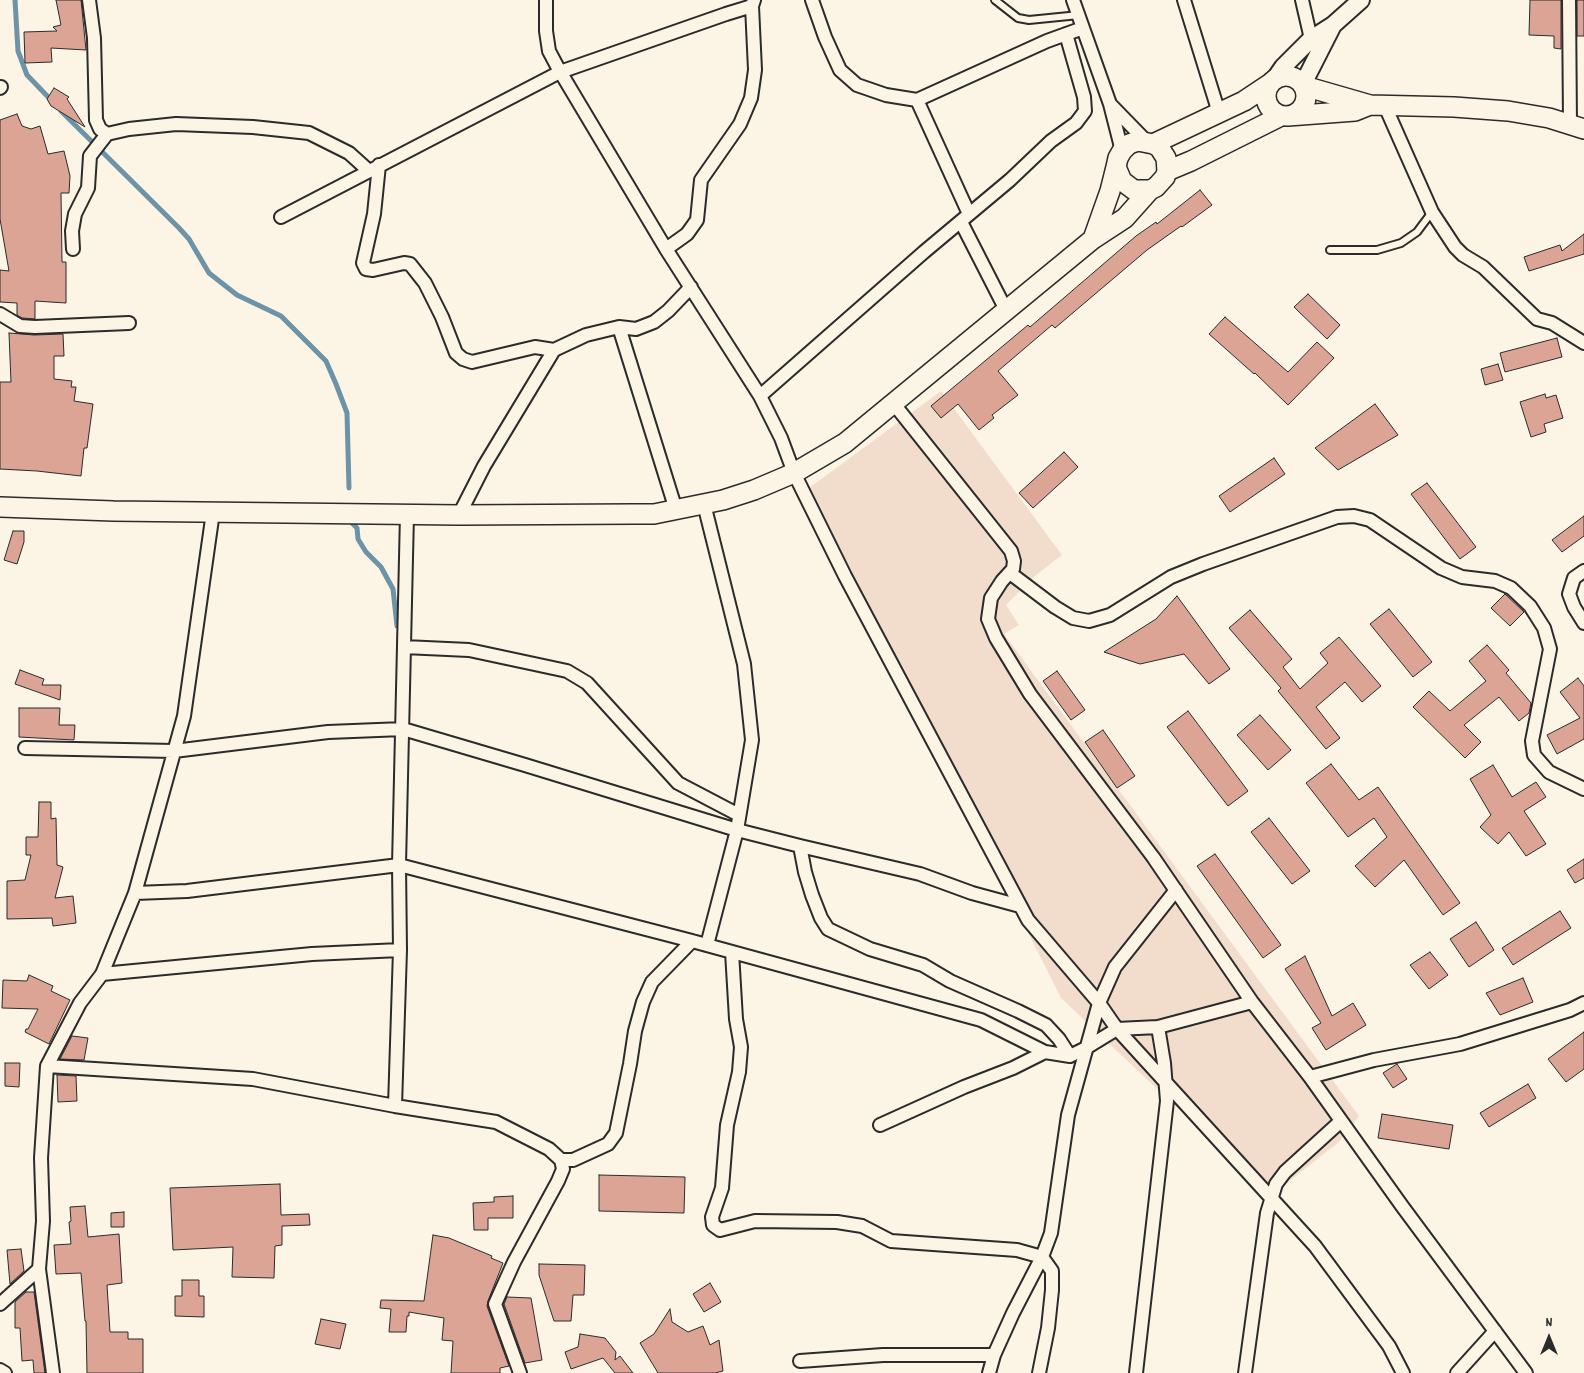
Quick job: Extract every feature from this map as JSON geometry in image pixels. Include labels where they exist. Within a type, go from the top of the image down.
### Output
[{"type":"main road","points":[[1150,143],[1244,101],[1273,81],[1284,76],[1294,78],[1303,85],[1378,106]]},
{"type":"main road","points":[[1273,81],[1266,96],[1267,102],[1270,109],[1285,116],[1355,111],[1378,106],[1454,107],[1508,111],[1549,118],[1577,126]]},
{"type":"main road","points":[[1167,171],[1285,116],[1298,113],[1304,106],[1307,96],[1303,85]]},
{"type":"main road","points":[[0,507],[459,515],[654,514],[723,500],[754,490],[794,473],[845,444],[1006,310],[1093,240],[1124,218],[1150,190],[1161,182],[1167,171],[1166,158],[1158,147],[1150,143],[1138,141],[1129,144],[1119,159],[1093,240]]},
{"type":"main road","points":[[1119,159],[1122,181],[1134,190],[1150,190]]},
{"type":"street","points":[[89,0],[94,38],[96,120],[105,137]]},
{"type":"street","points":[[546,0],[546,31],[549,51],[560,72],[666,249],[760,396],[781,438],[794,473],[845,576],[1028,920],[1100,1004],[1117,1028],[1315,1246],[1388,1346],[1402,1373]]},
{"type":"street","points":[[812,0],[825,37],[840,70],[857,85],[886,95],[917,100],[1083,28]]},
{"type":"street","points":[[1073,0],[1110,104],[1119,159]]},
{"type":"street","points":[[1184,0],[1219,113]]},
{"type":"street","points":[[1302,0],[1311,39]]},
{"type":"street","points":[[1273,81],[1283,67],[1311,39],[1333,25],[1361,0]]},
{"type":"street","points":[[1569,0],[1577,126]]},
{"type":"street","points":[[281,217],[560,72],[753,3],[755,70],[750,98],[740,124],[701,180],[697,220],[687,234],[666,249]]},
{"type":"street","points":[[1303,85],[1333,25]]},
{"type":"street","points":[[760,396],[1051,141],[1076,123],[1085,111],[1084,98],[1066,34]]},
{"type":"street","points":[[917,100],[965,218],[1006,310]]},
{"type":"street","points":[[1110,104],[1150,143]]},
{"type":"street","points":[[1378,106],[1432,212],[1455,247],[1462,254],[1483,267],[1537,319],[1552,323],[1584,343]]},
{"type":"street","points":[[73,249],[72,231],[75,214],[88,188],[90,156],[105,137],[129,129],[176,124],[253,127],[308,133],[349,153],[374,168]]},
{"type":"street","points":[[374,168],[374,214],[363,264],[366,269],[373,270],[396,264],[410,264],[425,283],[442,317],[456,354],[463,359],[472,362],[535,347],[554,350]]},
{"type":"street","points":[[459,515],[484,466],[554,350],[586,335],[619,327],[636,329],[654,322],[668,311],[691,287]]},
{"type":"street","points":[[0,314],[20,326],[129,323]]},
{"type":"street","points":[[619,327],[676,510]]},
{"type":"street","points":[[894,404],[1011,551],[1014,561],[1013,569],[991,598],[988,619],[996,638],[1030,694],[1176,890],[1252,1002],[1310,1077],[1526,1373]]},
{"type":"street","points":[[704,504],[744,664],[752,740],[737,830],[707,945]]},
{"type":"street","points":[[54,1373],[39,1269],[44,1221],[41,1158],[47,1066],[80,1003],[102,974],[136,893],[184,716],[213,512]]},
{"type":"street","points":[[395,1106],[400,950],[399,865],[407,514]]},
{"type":"street","points":[[1010,573],[1055,607],[1073,618],[1089,621],[1110,615],[1170,577],[1203,564],[1337,517],[1354,516],[1370,520],[1440,568],[1462,577],[1495,582],[1511,588],[1530,606],[1544,628],[1550,649],[1532,741],[1534,755],[1549,772],[1584,789]]},
{"type":"street","points":[[1584,571],[1574,578],[1578,587],[1569,594],[1574,607],[1584,623]]},
{"type":"street","points":[[404,647],[469,650],[567,671],[587,683],[678,783],[739,815]]},
{"type":"street","points":[[25,748],[174,752],[328,732],[403,729],[737,830],[920,874],[972,893],[1020,906]]},
{"type":"street","points":[[800,846],[812,895],[821,918],[828,929],[870,949],[923,965],[950,981],[1046,1025],[1059,1039],[1070,1056]]},
{"type":"street","points":[[136,893],[187,891],[399,865],[692,941],[981,1020],[1045,1052],[1070,1056],[1117,1028],[1158,1028],[1252,1002]]},
{"type":"street","points":[[989,1373],[994,1355],[1042,1257],[1051,1233],[1068,1115],[1100,1004],[1115,967],[1176,890]]},
{"type":"street","points":[[561,1160],[573,1160],[608,1144],[616,1132],[635,1032],[643,1002],[652,982],[692,941]]},
{"type":"street","points":[[102,974],[312,954],[400,950]]},
{"type":"street","points":[[732,952],[736,1019],[741,1047],[739,1072],[727,1125],[722,1188],[712,1217],[713,1225],[720,1230],[755,1221],[837,1222],[862,1226],[875,1231],[891,1241],[1017,1250],[1042,1257],[1052,1271],[1052,1290],[1048,1328],[1039,1373]]},
{"type":"street","points":[[1310,1077],[1374,1060],[1460,1044],[1570,1010],[1584,1003]]},
{"type":"street","points":[[1136,1373],[1167,1101],[1158,1028]]},
{"type":"street","points":[[880,1125],[964,1087],[1013,1068],[1045,1052]]},
{"type":"street","points":[[47,1066],[253,1080],[496,1122],[549,1149],[561,1160],[563,1169],[514,1262],[495,1304],[520,1373]]},
{"type":"street","points":[[1245,1373],[1267,1213],[1276,1184],[1285,1172],[1342,1122]]},
{"type":"street","points":[[0,1304],[39,1269]]},
{"type":"street","points":[[1457,1373],[1495,1331]]},
{"type":"street","points":[[800,1361],[883,1355],[994,1355]]},
{"type":"street","points":[[0,1370],[5,1373]]},
{"type":"lane","points":[[995,0],[1018,18],[1029,20],[1078,15]]},
{"type":"lane","points":[[1330,250],[1377,250],[1401,243],[1417,232],[1432,212]]},
{"type":"shaded area","points":[[941,391],[1062,555],[1036,575],[1006,605],[1019,625],[1004,634],[1359,1116],[1339,1142],[1274,1193],[1267,1193],[1061,998],[805,491]]},
{"type":"building","points":[[56,0],[81,0],[86,50],[51,48],[52,62],[25,63],[24,32],[57,31],[53,27],[61,25]]},
{"type":"building","points":[[1530,0],[1561,0],[1561,49],[1554,48],[1554,36],[1529,35]]},
{"type":"building","points":[[1577,0],[1584,0],[1584,36],[1577,36]]},
{"type":"building","points":[[54,88],[69,97],[67,99],[85,127],[51,106],[47,99]]},
{"type":"building","points":[[17,114],[22,126],[31,129],[40,126],[48,154],[64,151],[70,176],[69,193],[61,193],[62,262],[66,262],[66,303],[35,301],[35,319],[22,318],[17,315],[17,303],[0,302],[0,270],[9,271],[0,219],[0,120]]},
{"type":"building","points":[[1200,190],[1212,205],[1147,250],[1055,328],[1052,325],[998,371],[1018,395],[992,415],[994,418],[979,430],[958,404],[941,418],[931,406],[1028,325],[1030,327],[1136,236],[1156,222],[1157,224]]},
{"type":"building","points":[[1584,234],[1584,254],[1529,271],[1524,257],[1560,245],[1562,251]]},
{"type":"building","points":[[1308,294],[1340,325],[1327,339],[1294,307]]},
{"type":"building","points":[[1225,317],[1288,372],[1317,342],[1334,358],[1288,405],[1255,373],[1209,334]]},
{"type":"building","points":[[9,333],[34,335],[63,334],[64,356],[54,356],[54,379],[72,381],[71,387],[76,387],[74,401],[93,404],[87,448],[84,448],[81,476],[0,469],[0,382],[11,382]]},
{"type":"building","points":[[1557,338],[1562,357],[1505,372],[1500,353]]},
{"type":"building","points":[[1498,364],[1503,380],[1485,385],[1481,369]]},
{"type":"building","points":[[1545,394],[1546,398],[1556,395],[1563,418],[1544,424],[1546,432],[1531,437],[1520,402]]},
{"type":"building","points":[[1375,404],[1398,435],[1338,470],[1315,448]]},
{"type":"building","points":[[1064,452],[1078,467],[1033,508],[1019,493]]},
{"type":"building","points":[[1274,458],[1285,474],[1230,512],[1219,496]]},
{"type":"building","points":[[1427,483],[1476,547],[1460,559],[1411,494]]},
{"type":"building","points":[[1584,516],[1584,536],[1562,552],[1552,540]]},
{"type":"building","points":[[13,531],[24,531],[24,542],[17,564],[4,560]]},
{"type":"building","points":[[1505,594],[1524,612],[1510,626],[1491,608]]},
{"type":"building","points":[[1177,596],[1230,669],[1209,684],[1184,654],[1140,664],[1104,652],[1156,619]]},
{"type":"building","points":[[1389,609],[1432,662],[1413,677],[1370,624]]},
{"type":"building","points":[[1250,610],[1292,659],[1283,667],[1300,689],[1328,663],[1320,653],[1339,637],[1381,686],[1362,702],[1345,682],[1316,707],[1340,738],[1326,749],[1278,691],[1281,688],[1229,628]]},
{"type":"building","points":[[1487,645],[1509,670],[1506,673],[1531,703],[1529,713],[1519,721],[1499,697],[1464,725],[1481,742],[1465,758],[1413,707],[1429,691],[1450,711],[1486,681],[1469,661]]},
{"type":"building","points":[[20,670],[44,679],[42,685],[61,685],[60,700],[15,684]]},
{"type":"building","points":[[1057,671],[1085,710],[1071,720],[1043,681]]},
{"type":"building","points":[[1578,678],[1584,686],[1584,739],[1557,754],[1547,735],[1580,718],[1560,692]]},
{"type":"building","points":[[19,708],[60,708],[59,725],[75,725],[74,740],[19,737]]},
{"type":"building","points":[[1188,711],[1248,791],[1228,806],[1167,727]]},
{"type":"building","points":[[1260,715],[1291,750],[1268,770],[1237,735]]},
{"type":"building","points":[[1103,730],[1135,776],[1117,788],[1085,742]]},
{"type":"building","points":[[1331,764],[1359,800],[1378,787],[1460,903],[1443,915],[1404,860],[1375,887],[1355,866],[1387,837],[1374,818],[1348,837],[1306,783]]},
{"type":"building","points":[[1493,765],[1512,797],[1536,782],[1546,797],[1524,811],[1546,844],[1526,856],[1509,832],[1498,844],[1480,827],[1491,815],[1470,779]]},
{"type":"building","points":[[39,802],[51,802],[51,819],[56,818],[57,865],[63,867],[55,898],[73,896],[76,923],[53,926],[52,918],[7,919],[7,881],[25,880],[31,855],[26,855],[26,837],[38,837]]},
{"type":"building","points":[[1269,818],[1310,871],[1292,884],[1251,832]]},
{"type":"building","points":[[1215,854],[1281,945],[1263,958],[1197,866]]},
{"type":"building","points":[[1584,859],[1584,878],[1575,883],[1567,870]]},
{"type":"building","points":[[1560,911],[1571,928],[1513,965],[1502,948]]},
{"type":"building","points":[[1476,922],[1494,950],[1469,967],[1450,939]]},
{"type":"building","points":[[1430,952],[1448,975],[1429,989],[1410,965]]},
{"type":"building","points":[[1305,956],[1332,1016],[1353,1003],[1366,1025],[1326,1050],[1312,1028],[1321,1023],[1285,969]]},
{"type":"building","points":[[29,975],[53,986],[51,991],[70,1000],[49,1044],[25,1032],[38,1009],[2,1008],[3,980],[27,981]]},
{"type":"building","points":[[1523,978],[1533,1002],[1500,1015],[1486,993]]},
{"type":"building","points":[[1584,1032],[1584,1069],[1566,1082],[1548,1059]]},
{"type":"building","points":[[72,1036],[88,1038],[84,1060],[60,1059]]},
{"type":"building","points":[[5,1063],[20,1063],[19,1087],[5,1086]]},
{"type":"building","points":[[1397,1064],[1407,1079],[1393,1088],[1383,1073]]},
{"type":"building","points":[[57,1075],[76,1076],[77,1101],[58,1102]]},
{"type":"building","points":[[1528,1084],[1536,1098],[1489,1127],[1480,1113]]},
{"type":"building","points":[[1382,1114],[1453,1125],[1449,1149],[1378,1138]]},
{"type":"building","points":[[599,1175],[685,1177],[684,1213],[599,1211]]},
{"type":"building","points":[[280,1184],[281,1215],[309,1214],[310,1225],[282,1226],[282,1245],[275,1246],[274,1278],[232,1277],[233,1247],[173,1250],[170,1188]]},
{"type":"building","points":[[513,1196],[513,1218],[488,1218],[488,1230],[474,1230],[473,1203],[494,1202],[494,1197]]},
{"type":"building","points":[[85,1206],[88,1237],[119,1234],[122,1283],[107,1285],[110,1332],[128,1332],[128,1339],[143,1339],[143,1373],[87,1373],[86,1321],[81,1273],[56,1274],[54,1245],[71,1244],[70,1207]]},
{"type":"building","points":[[124,1212],[124,1227],[111,1227],[111,1213]]},
{"type":"building","points":[[433,1235],[449,1238],[492,1256],[491,1258],[503,1263],[487,1306],[509,1366],[500,1368],[500,1373],[451,1373],[453,1341],[442,1340],[444,1318],[409,1312],[406,1332],[389,1332],[391,1309],[380,1308],[381,1300],[424,1301]]},
{"type":"building","points":[[21,1249],[24,1271],[10,1284],[7,1250]]},
{"type":"building","points":[[539,1264],[585,1265],[584,1295],[573,1295],[571,1321],[554,1321],[539,1275]]},
{"type":"building","points":[[182,1280],[199,1280],[199,1296],[204,1296],[204,1317],[175,1316],[175,1296],[182,1296]]},
{"type":"building","points":[[710,1283],[721,1302],[704,1312],[693,1294]]},
{"type":"building","points":[[26,1292],[34,1292],[45,1373],[34,1373],[33,1360],[22,1361],[20,1328],[15,1328],[15,1302]]},
{"type":"building","points":[[507,1297],[531,1298],[542,1360],[525,1363],[504,1304]]},
{"type":"building","points":[[670,1309],[672,1322],[688,1332],[703,1326],[710,1345],[719,1340],[723,1371],[715,1373],[658,1373],[640,1343],[654,1334]]},
{"type":"building","points":[[321,1319],[346,1324],[340,1349],[315,1344]]},
{"type":"building","points":[[580,1334],[605,1338],[616,1352],[615,1360],[620,1356],[633,1373],[615,1373],[603,1358],[571,1369],[565,1352],[578,1347]]},
{"type":"waterway","points":[[15,0],[18,51],[27,75],[52,101]]},
{"type":"waterway","points":[[61,111],[179,228],[189,239],[209,273],[237,295],[281,316],[326,361],[347,413],[349,488]]},
{"type":"waterway","points":[[349,520],[357,528],[358,539],[366,552],[381,567],[393,589],[397,626]]}]
